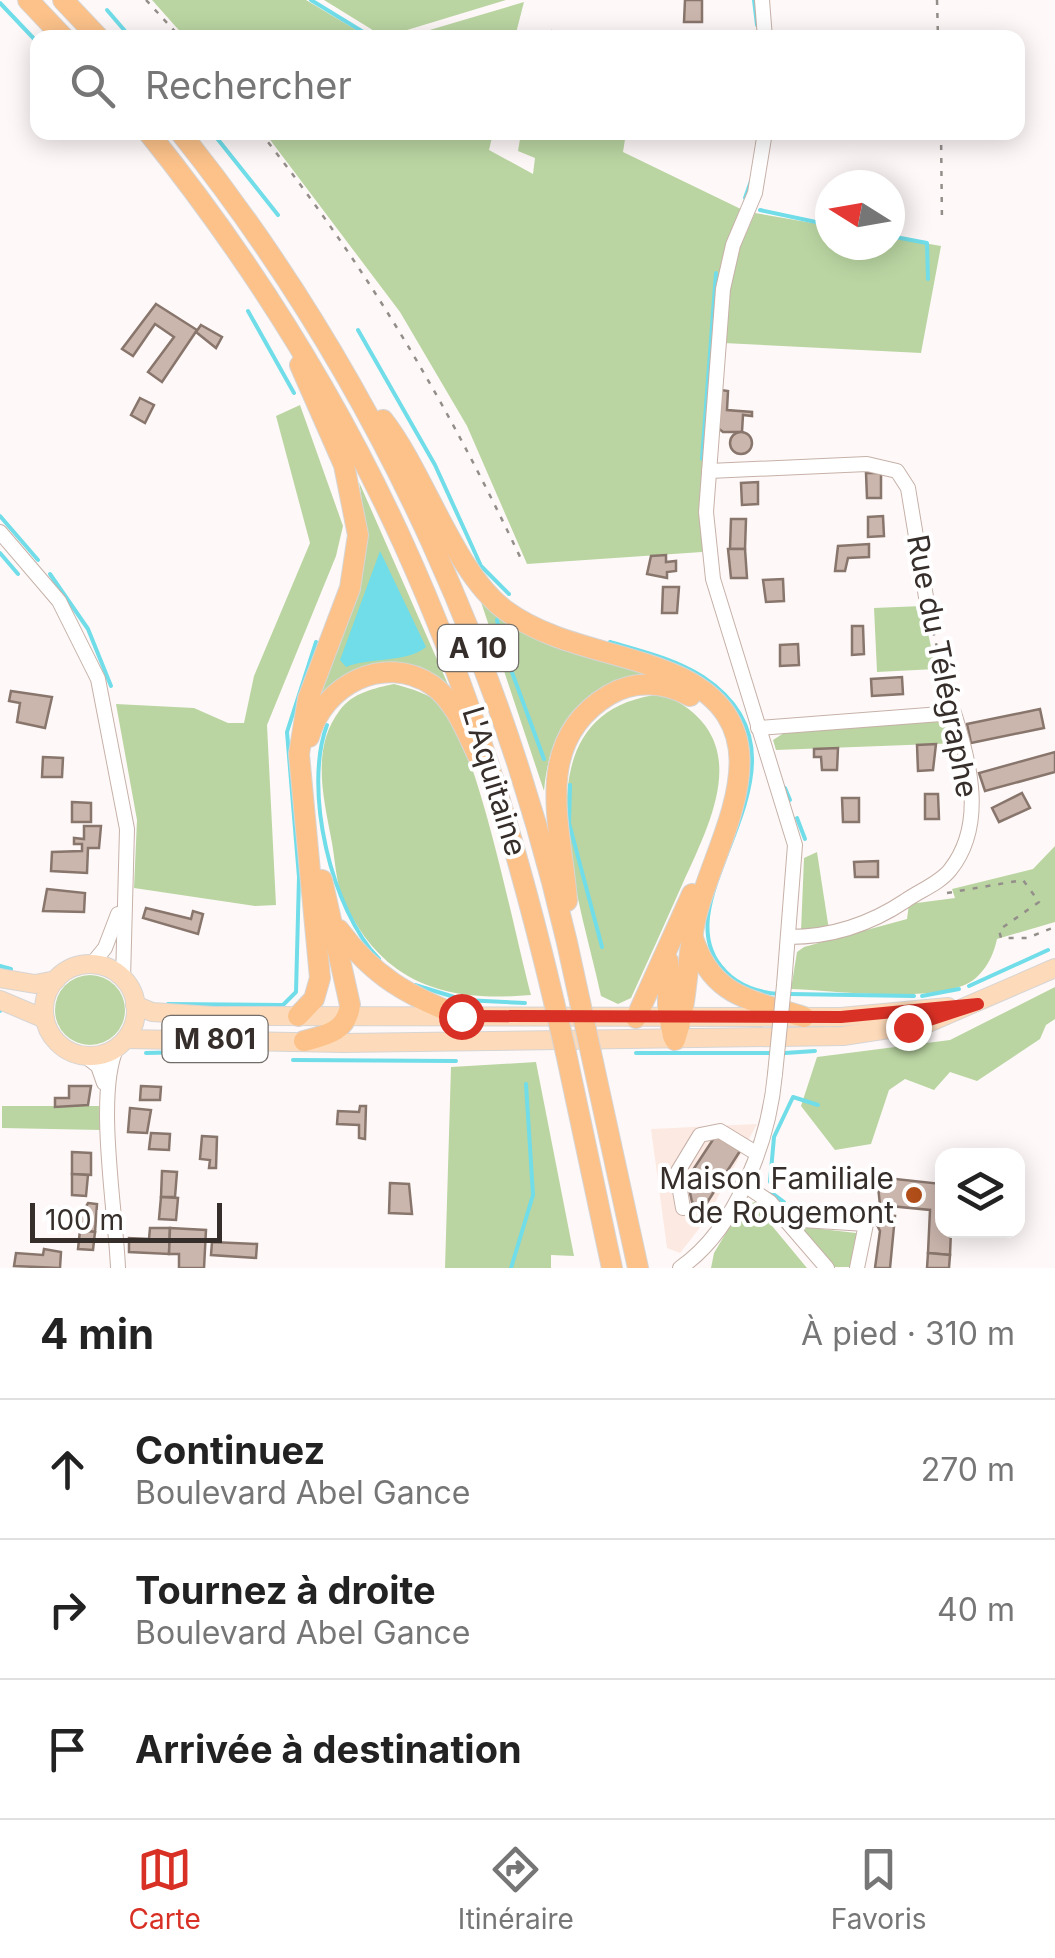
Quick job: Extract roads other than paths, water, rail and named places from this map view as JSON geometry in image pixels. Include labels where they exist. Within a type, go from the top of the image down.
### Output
[{"type":"highway","points":[[28,0],[56,30]]},
{"type":"highway","points":[[64,0],[92,30]]},
{"type":"highway","name":"L'Aquitaine","points":[[154,140],[279,312],[343,419],[410,552],[467,691],[505,806],[566,1053],[612,1268]]},
{"type":"highway","name":"L'Aquitaine","points":[[186,140],[259,236],[340,362],[412,496],[472,634],[522,778],[570,953],[638,1268]]},
{"type":"highway","points":[[279,312],[344,465],[358,535],[350,588],[308,699],[300,738],[320,978],[314,999],[298,1016]]},
{"type":"highway","points":[[340,362],[406,450],[467,566],[490,596],[544,631],[684,680],[708,696],[726,717],[740,758],[739,787],[692,934],[675,1018]]},
{"type":"highway","points":[[304,1041],[336,1032],[349,1016],[348,991],[314,831],[307,754],[317,716],[350,683],[389,672],[431,684],[454,709],[505,806]]},
{"type":"highway","points":[[570,953],[567,895],[554,812],[557,768],[572,732],[588,711],[620,690],[642,685],[680,690],[701,704],[718,723],[730,759],[724,814],[636,1018]]},
{"type":"highway","points":[[331,920],[360,960],[384,980],[461,1016]]},
{"type":"highway","points":[[692,934],[703,963],[720,985],[744,998],[804,1018]]},
{"type":"highway","points":[[668,949],[675,1040]]},
{"type":"main road","points":[[86,1056],[59,1044],[45,1019],[45,1002],[56,980],[72,968],[92,964],[123,979]]},
{"type":"main road","name":"M 801","points":[[86,1056],[121,1043],[787,1040],[866,1034],[928,1023],[1055,968]]},
{"type":"main road","points":[[0,978],[28,984],[56,980]]},
{"type":"main road","name":"M 801","points":[[121,1043],[136,1005],[123,979]]},
{"type":"main road","points":[[0,1000],[45,1019]]},
{"type":"main road","name":"M 801","points":[[136,1005],[170,1014],[804,1018],[875,1016],[978,1004]]},
{"type":"street","points":[[762,0],[765,30]]},
{"type":"street","points":[[687,1266],[712,1236],[743,1184],[768,1121],[789,937],[795,845],[708,556],[709,471],[723,289],[758,183],[764,140]]},
{"type":"street","name":"Rue du Télégraphe","points":[[709,471],[867,464],[897,470],[908,488],[927,603]]},
{"type":"street","points":[[0,532],[59,601],[98,679],[127,829],[123,979]]},
{"type":"street","name":"Rue du Télégraphe","points":[[758,728],[954,714],[966,755],[972,812],[966,842],[946,875],[891,911],[850,930],[789,937]]},
{"type":"street","points":[[92,964],[105,948],[122,904]]},
{"type":"street","points":[[118,1268],[108,1103],[109,1071],[121,1043]]},
{"type":"street","points":[[86,1056],[102,1072],[108,1103]]},
{"type":"street","points":[[683,1208],[677,1172],[700,1135],[720,1131],[756,1153]]},
{"type":"street","points":[[743,1184],[786,1219],[828,1268]]},
{"type":"street","points":[[786,1219],[866,1224],[857,1268]]},
{"type":"water","points":[[380,551],[426,647],[409,655],[346,667],[340,660]]},
{"type":"waterway","points":[[311,0],[360,30]]},
{"type":"waterway","points":[[754,0],[757,25]]},
{"type":"waterway","points":[[0,3],[30,35]]},
{"type":"waterway","points":[[107,10],[124,30]]},
{"type":"waterway","points":[[218,140],[278,215]]},
{"type":"waterway","points":[[745,198],[751,181]]},
{"type":"waterway","points":[[760,210],[815,222]]},
{"type":"waterway","points":[[905,239],[927,243],[928,279]]},
{"type":"waterway","points":[[702,459],[716,273]]},
{"type":"waterway","points":[[248,311],[294,393]]},
{"type":"waterway","points":[[358,330],[435,465],[481,566],[509,594]]},
{"type":"waterway","points":[[0,516],[38,560]]},
{"type":"waterway","points":[[0,553],[18,574]]},
{"type":"waterway","points":[[50,574],[88,629],[111,686]]},
{"type":"waterway","points":[[497,620],[502,642]]},
{"type":"waterway","points":[[168,1004],[283,1005],[296,992],[299,877],[287,732],[316,642]]},
{"type":"waterway","points":[[610,642],[692,671],[739,712],[752,750],[749,789],[710,907],[709,941],[725,971],[737,981],[780,994]]},
{"type":"waterway","points":[[506,656],[544,759]]},
{"type":"waterway","points":[[327,725],[318,782],[326,848],[347,911],[379,959]]},
{"type":"waterway","points":[[570,785],[569,823],[602,947]]},
{"type":"waterway","points":[[785,788],[790,800]]},
{"type":"waterway","points":[[797,818],[805,839]]},
{"type":"waterway","points":[[969,986],[1048,950]]},
{"type":"waterway","points":[[0,966],[11,969]]},
{"type":"waterway","points":[[415,985],[464,1000],[525,1003]]},
{"type":"waterway","points":[[922,996],[959,989]]},
{"type":"waterway","points":[[790,994],[914,996]]},
{"type":"waterway","points":[[785,1053],[815,1051]]},
{"type":"waterway","points":[[146,1053],[188,1052]]},
{"type":"waterway","points":[[636,1053],[771,1053]]},
{"type":"waterway","points":[[293,1060],[456,1061]]},
{"type":"waterway","points":[[511,1268],[533,1195],[526,1084]]},
{"type":"waterway","points":[[770,1182],[774,1137],[793,1097],[818,1105]]},
{"type":"waterway","points":[[772,1193],[784,1202]]},
{"type":"waterway","points":[[802,1212],[822,1212]]},
{"type":"place","name":"Maison Familiale de Rougemont","points":[[914,1195]]}]
